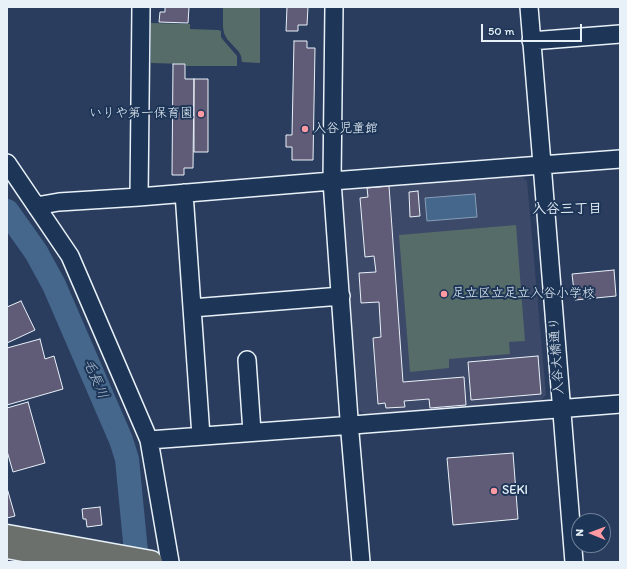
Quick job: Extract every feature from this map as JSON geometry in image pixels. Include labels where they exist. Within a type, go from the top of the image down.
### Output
[{"type":"main road","points":[[7,536],[151,562]]},
{"type":"main road","points":[[7,547],[88,562]]},
{"type":"main road","points":[[7,552],[88,562]]},
{"type":"street","points":[[139,197],[141,7]]},
{"type":"street","points":[[334,7],[332,181],[361,562]]},
{"type":"street","name":"入谷大橋通り","points":[[529,7],[574,562]]},
{"type":"street","points":[[531,41],[620,34]]},
{"type":"street","points":[[36,206],[59,202],[184,194],[542,164],[620,159]]},
{"type":"street","points":[[7,164],[70,256],[149,440],[170,562]]},
{"type":"street","points":[[184,194],[201,436]]},
{"type":"street","points":[[192,308],[341,296]]},
{"type":"street","points":[[247,360],[252,432]]},
{"type":"street","points":[[149,440],[620,404]]},
{"type":"shaded area","name":"足立区立足立入谷小学校","points":[[520,175],[527,181],[546,395],[541,401],[365,415],[359,410],[342,193],[347,188]]},
{"type":"shaded area","points":[[475,194],[477,217],[427,221],[425,198]]},
{"type":"green space","points":[[223,7],[260,7],[260,63],[242,62],[239,52],[227,39],[224,33]]},
{"type":"green space","points":[[151,23],[190,24],[190,29],[221,31],[221,37],[237,56],[237,66],[186,66],[186,64],[151,63]]},
{"type":"green space","points":[[516,225],[525,341],[509,342],[510,354],[449,359],[449,368],[410,372],[399,235]]},
{"type":"building","points":[[165,7],[189,7],[188,23],[159,22],[160,12],[165,12]]},
{"type":"building","points":[[287,7],[308,7],[307,25],[298,25],[298,31],[286,31]]},
{"type":"building","points":[[294,41],[307,41],[307,48],[315,48],[313,160],[292,160],[292,147],[286,147],[286,135],[292,135]]},
{"type":"building","points":[[173,64],[185,64],[185,79],[194,79],[193,168],[184,168],[184,175],[172,175]]},
{"type":"building","points":[[194,79],[208,79],[208,152],[194,152]]},
{"type":"building","points":[[389,186],[403,382],[464,377],[466,405],[430,408],[429,399],[404,401],[405,407],[386,408],[385,403],[378,404],[373,338],[381,337],[379,302],[361,303],[359,273],[376,272],[374,256],[365,257],[360,198],[368,197],[367,188]]},
{"type":"building","points":[[418,191],[420,216],[410,217],[409,192]]},
{"type":"building","points":[[614,270],[616,296],[575,300],[572,274]]},
{"type":"building","points":[[21,301],[35,330],[7,343],[7,307]]},
{"type":"building","points":[[40,339],[45,359],[54,356],[63,389],[7,405],[7,348]]},
{"type":"building","points":[[538,356],[541,394],[471,400],[468,362]]},
{"type":"building","points":[[28,402],[45,463],[13,472],[7,451],[7,408]]},
{"type":"building","points":[[513,453],[518,519],[453,525],[447,458]]},
{"type":"building","points":[[7,488],[15,516],[7,518]]},
{"type":"building","points":[[100,507],[102,525],[87,527],[86,519],[83,519],[82,509]]},
{"type":"waterway","name":"毛長川","points":[[7,211],[36,252],[54,285],[121,440],[127,459],[137,562]]},
{"type":"place","name":"いりや第一保育園","points":[[201,114]]},
{"type":"place","name":"入谷児童館","points":[[305,129]]},
{"type":"place","name":"足立区立足立入谷小学校","points":[[444,294]]},
{"type":"place","name":"SEKI","points":[[494,491]]},
{"type":"district","name":"入谷三丁目","points":[[567,209]]}]
